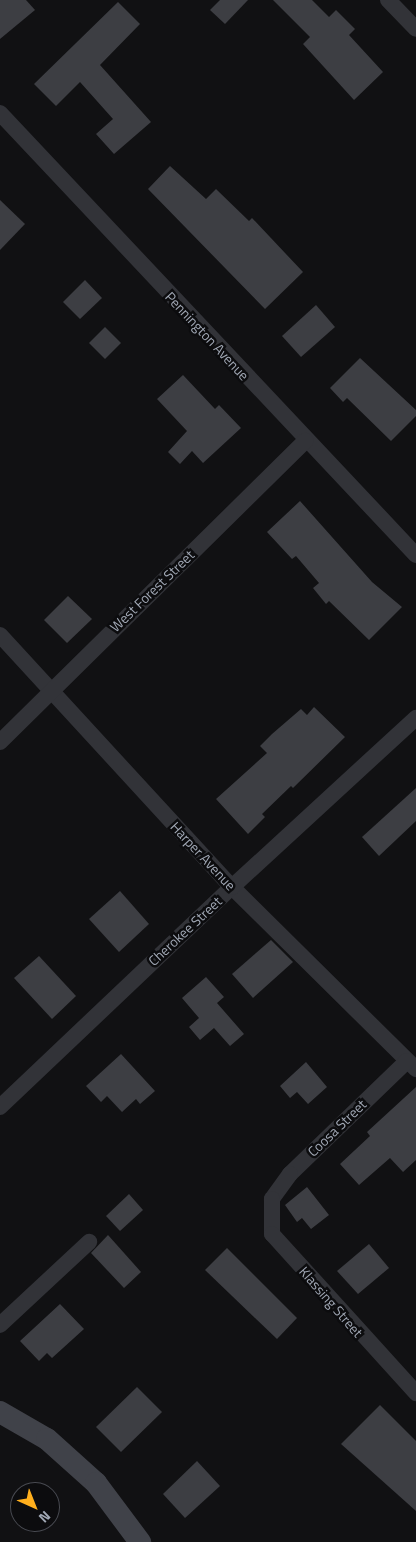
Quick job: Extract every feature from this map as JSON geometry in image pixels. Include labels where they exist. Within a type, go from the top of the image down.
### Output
[{"type":"main road","points":[[0,1412],[47,1439],[96,1483],[140,1542]]},
{"type":"street","points":[[388,0],[416,29]]},
{"type":"street","name":"Pennington Avenue","points":[[0,113],[305,440],[416,556]]},
{"type":"street","name":"West Forest Street","points":[[0,742],[305,440]]},
{"type":"street","name":"Harper Avenue","points":[[0,635],[232,887],[411,1065]]},
{"type":"street","name":"Cherokee Street","points":[[0,1106],[232,887],[416,718]]},
{"type":"street","name":"Coosa Street","points":[[272,1199],[290,1174],[411,1065]]},
{"type":"street","name":"Klassing Street","points":[[272,1199],[272,1234],[416,1393]]},
{"type":"street","points":[[0,1325],[89,1242]]},
{"type":"building","points":[[0,0],[26,0],[35,10],[0,39]]},
{"type":"building","points":[[220,0],[248,0],[225,24],[210,10]]},
{"type":"building","points":[[273,0],[312,0],[329,17],[336,10],[355,29],[349,35],[383,72],[354,100],[303,44],[310,37]]},
{"type":"building","points":[[118,2],[140,24],[100,65],[151,122],[114,154],[96,134],[113,119],[80,82],[56,106],[34,84]]},
{"type":"building","points":[[170,166],[206,199],[216,189],[249,221],[252,218],[303,272],[265,309],[148,189]]},
{"type":"building","points":[[0,200],[25,224],[0,250]]},
{"type":"building","points":[[85,280],[102,298],[80,319],[63,302]]},
{"type":"building","points":[[316,305],[335,327],[301,357],[282,336]]},
{"type":"building","points":[[105,327],[121,343],[105,359],[89,343]]},
{"type":"building","points":[[360,358],[416,410],[416,416],[391,441],[347,398],[343,402],[330,388]]},
{"type":"building","points":[[183,375],[215,409],[219,405],[241,428],[203,463],[192,451],[180,464],[168,452],[187,431],[157,399]]},
{"type":"building","points":[[300,501],[372,582],[402,607],[369,640],[329,601],[326,604],[313,588],[319,583],[296,556],[292,559],[267,532]]},
{"type":"building","points":[[68,596],[92,619],[67,643],[44,620]]},
{"type":"building","points":[[314,707],[345,737],[293,788],[291,786],[262,814],[265,817],[248,834],[216,799],[267,753],[260,746],[272,734],[301,709],[307,715]]},
{"type":"building","points":[[416,788],[416,821],[379,856],[362,837]]},
{"type":"building","points":[[120,891],[149,924],[119,952],[89,919]]},
{"type":"building","points":[[271,940],[293,962],[253,998],[232,974]]},
{"type":"building","points":[[39,956],[76,996],[52,1019],[14,978]]},
{"type":"building","points":[[206,977],[224,997],[217,1003],[244,1034],[230,1046],[214,1028],[200,1040],[189,1027],[199,1018],[182,998]]},
{"type":"building","points":[[121,1054],[155,1091],[140,1104],[136,1099],[122,1112],[107,1096],[101,1102],[86,1086]]},
{"type":"building","points":[[306,1062],[327,1087],[308,1104],[297,1092],[290,1098],[280,1086]]},
{"type":"building","points":[[416,1087],[416,1160],[403,1172],[390,1158],[359,1185],[340,1164],[370,1136],[367,1132]]},
{"type":"building","points":[[307,1187],[329,1215],[311,1229],[302,1218],[297,1222],[285,1205]]},
{"type":"building","points":[[129,1194],[143,1210],[120,1231],[106,1216]]},
{"type":"building","points":[[108,1235],[141,1272],[124,1288],[91,1253]]},
{"type":"building","points":[[369,1244],[389,1268],[358,1294],[337,1271]]},
{"type":"building","points":[[227,1248],[297,1318],[277,1339],[205,1270]]},
{"type":"building","points":[[60,1304],[84,1329],[52,1358],[47,1353],[39,1361],[20,1341]]},
{"type":"building","points":[[137,1387],[162,1412],[121,1452],[96,1427]]},
{"type":"building","points":[[380,1405],[416,1441],[416,1511],[341,1444]]},
{"type":"building","points":[[197,1461],[220,1486],[185,1518],[163,1494]]}]
